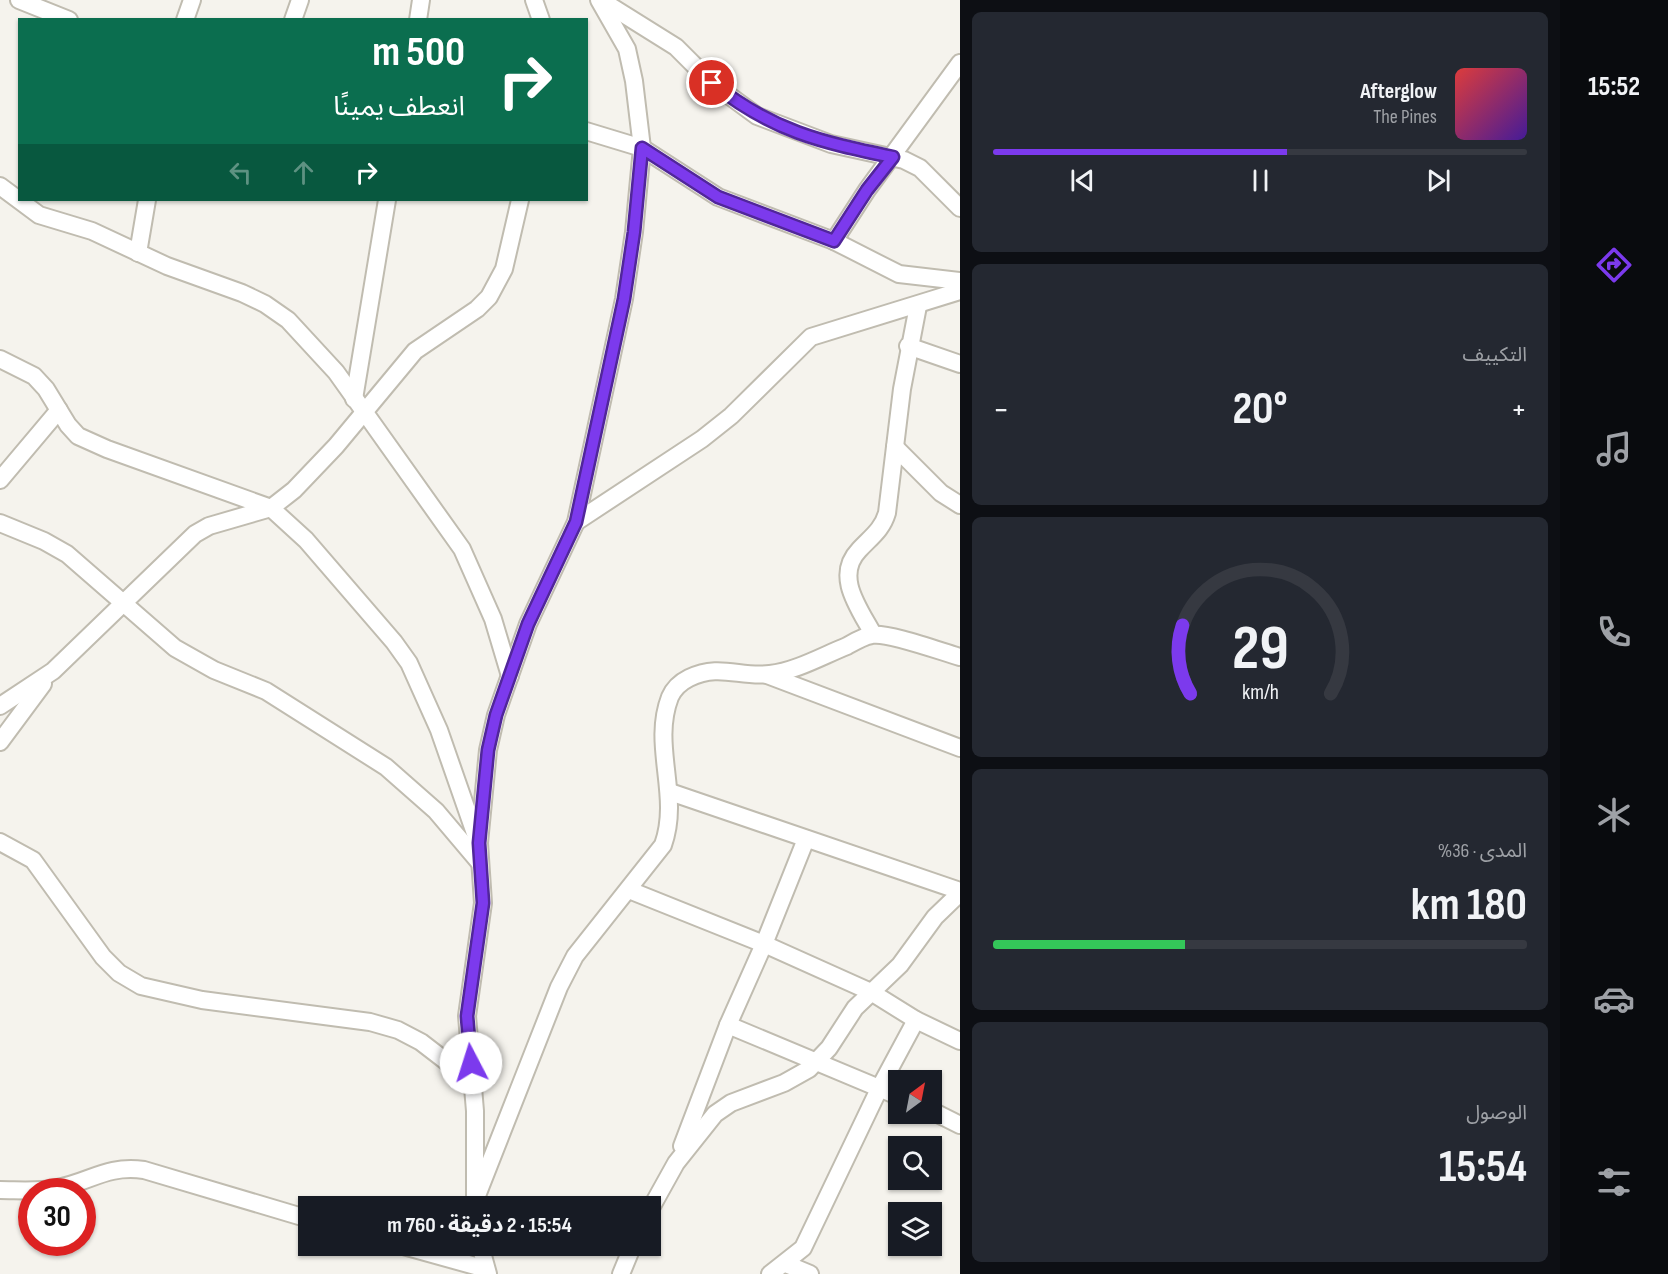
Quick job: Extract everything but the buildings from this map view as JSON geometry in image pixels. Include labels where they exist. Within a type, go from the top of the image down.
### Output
[{"type":"street","points":[[19,0],[64,18]]},
{"type":"street","points":[[186,18],[192,0]]},
{"type":"street","points":[[294,18],[300,0]]},
{"type":"street","points":[[418,18],[422,0]]},
{"type":"street","points":[[534,0],[540,18]]},
{"type":"street","points":[[474,1196],[473,1082],[467,1016],[483,903],[479,843],[488,750],[528,624],[576,522],[624,299],[634,232],[642,148],[627,49],[600,0]]},
{"type":"street","points":[[600,0],[676,47],[712,83],[757,116],[831,144],[893,157],[920,168],[960,208]]},
{"type":"street","points":[[834,241],[867,190],[960,63]]},
{"type":"street","points":[[588,132],[642,148],[718,197],[834,241],[899,274],[960,281]]},
{"type":"street","points":[[0,186],[18,199]]},
{"type":"street","points":[[20,201],[39,215],[92,231],[138,253],[265,304],[288,320],[313,345],[359,405],[462,549],[493,619],[510,676]]},
{"type":"street","points":[[138,253],[147,201]]},
{"type":"street","points":[[359,405],[387,201]]},
{"type":"street","points":[[0,706],[52,671],[195,534],[209,526],[271,507],[303,482],[359,405],[415,351],[477,309],[494,291],[504,269],[520,201]]},
{"type":"street","points":[[576,522],[702,440],[731,416],[811,337],[918,306],[960,291]]},
{"type":"street","points":[[873,634],[855,600],[847,572],[850,561],[884,522],[908,346],[918,306]]},
{"type":"street","points":[[908,346],[960,364]]},
{"type":"street","points":[[0,359],[34,376],[46,389],[68,425],[91,443],[271,507],[320,556],[394,642],[408,663],[439,730],[479,843]]},
{"type":"street","points":[[0,480],[59,410]]},
{"type":"street","points":[[895,447],[941,493],[960,505]]},
{"type":"street","points":[[0,523],[44,541],[67,554],[176,648],[194,660],[266,692],[386,767],[413,788],[436,811],[480,863]]},
{"type":"street","points":[[767,675],[804,664],[873,634],[960,657]]},
{"type":"street","points":[[478,1196],[559,987],[575,956],[663,845],[670,826],[670,792],[662,747],[666,709],[676,687],[687,679],[713,670],[767,675],[960,748]]},
{"type":"street","points":[[0,742],[52,671]]},
{"type":"street","points":[[670,792],[960,892],[935,917],[900,965],[855,1008],[809,1069],[784,1083],[745,1096],[715,1114],[676,1163]]},
{"type":"street","points":[[658,1196],[676,1163],[728,1025],[764,944],[806,839]]},
{"type":"street","points":[[0,842],[33,860],[103,957],[119,973],[141,986],[202,1000],[370,1022],[398,1030],[421,1042],[473,1082]]},
{"type":"street","points":[[629,890],[764,944],[871,992],[916,1020],[960,1041]]},
{"type":"street","points":[[770,1274],[786,1264],[803,1248],[880,1087],[916,1020]]},
{"type":"street","points":[[728,1025],[818,1060],[888,1091]]},
{"type":"street","points":[[942,1116],[960,1125]]},
{"type":"street","points":[[0,1190],[56,1189],[110,1170],[126,1168],[144,1170],[298,1216]]},
{"type":"street","points":[[435,1256],[487,1272]]},
{"type":"street","points":[[483,1256],[487,1272]]},
{"type":"street","points":[[621,1274],[628,1256]]},
{"type":"street","points":[[786,1264],[810,1274]]},
{"type":"route","points":[[471,1063],[467,1016],[483,903],[479,843],[488,750],[496,715],[528,624],[567,546],[576,522],[624,299],[634,232],[642,148],[718,197],[746,210],[834,241],[852,211],[893,157],[831,144],[780,126],[757,116],[712,83]]}]
